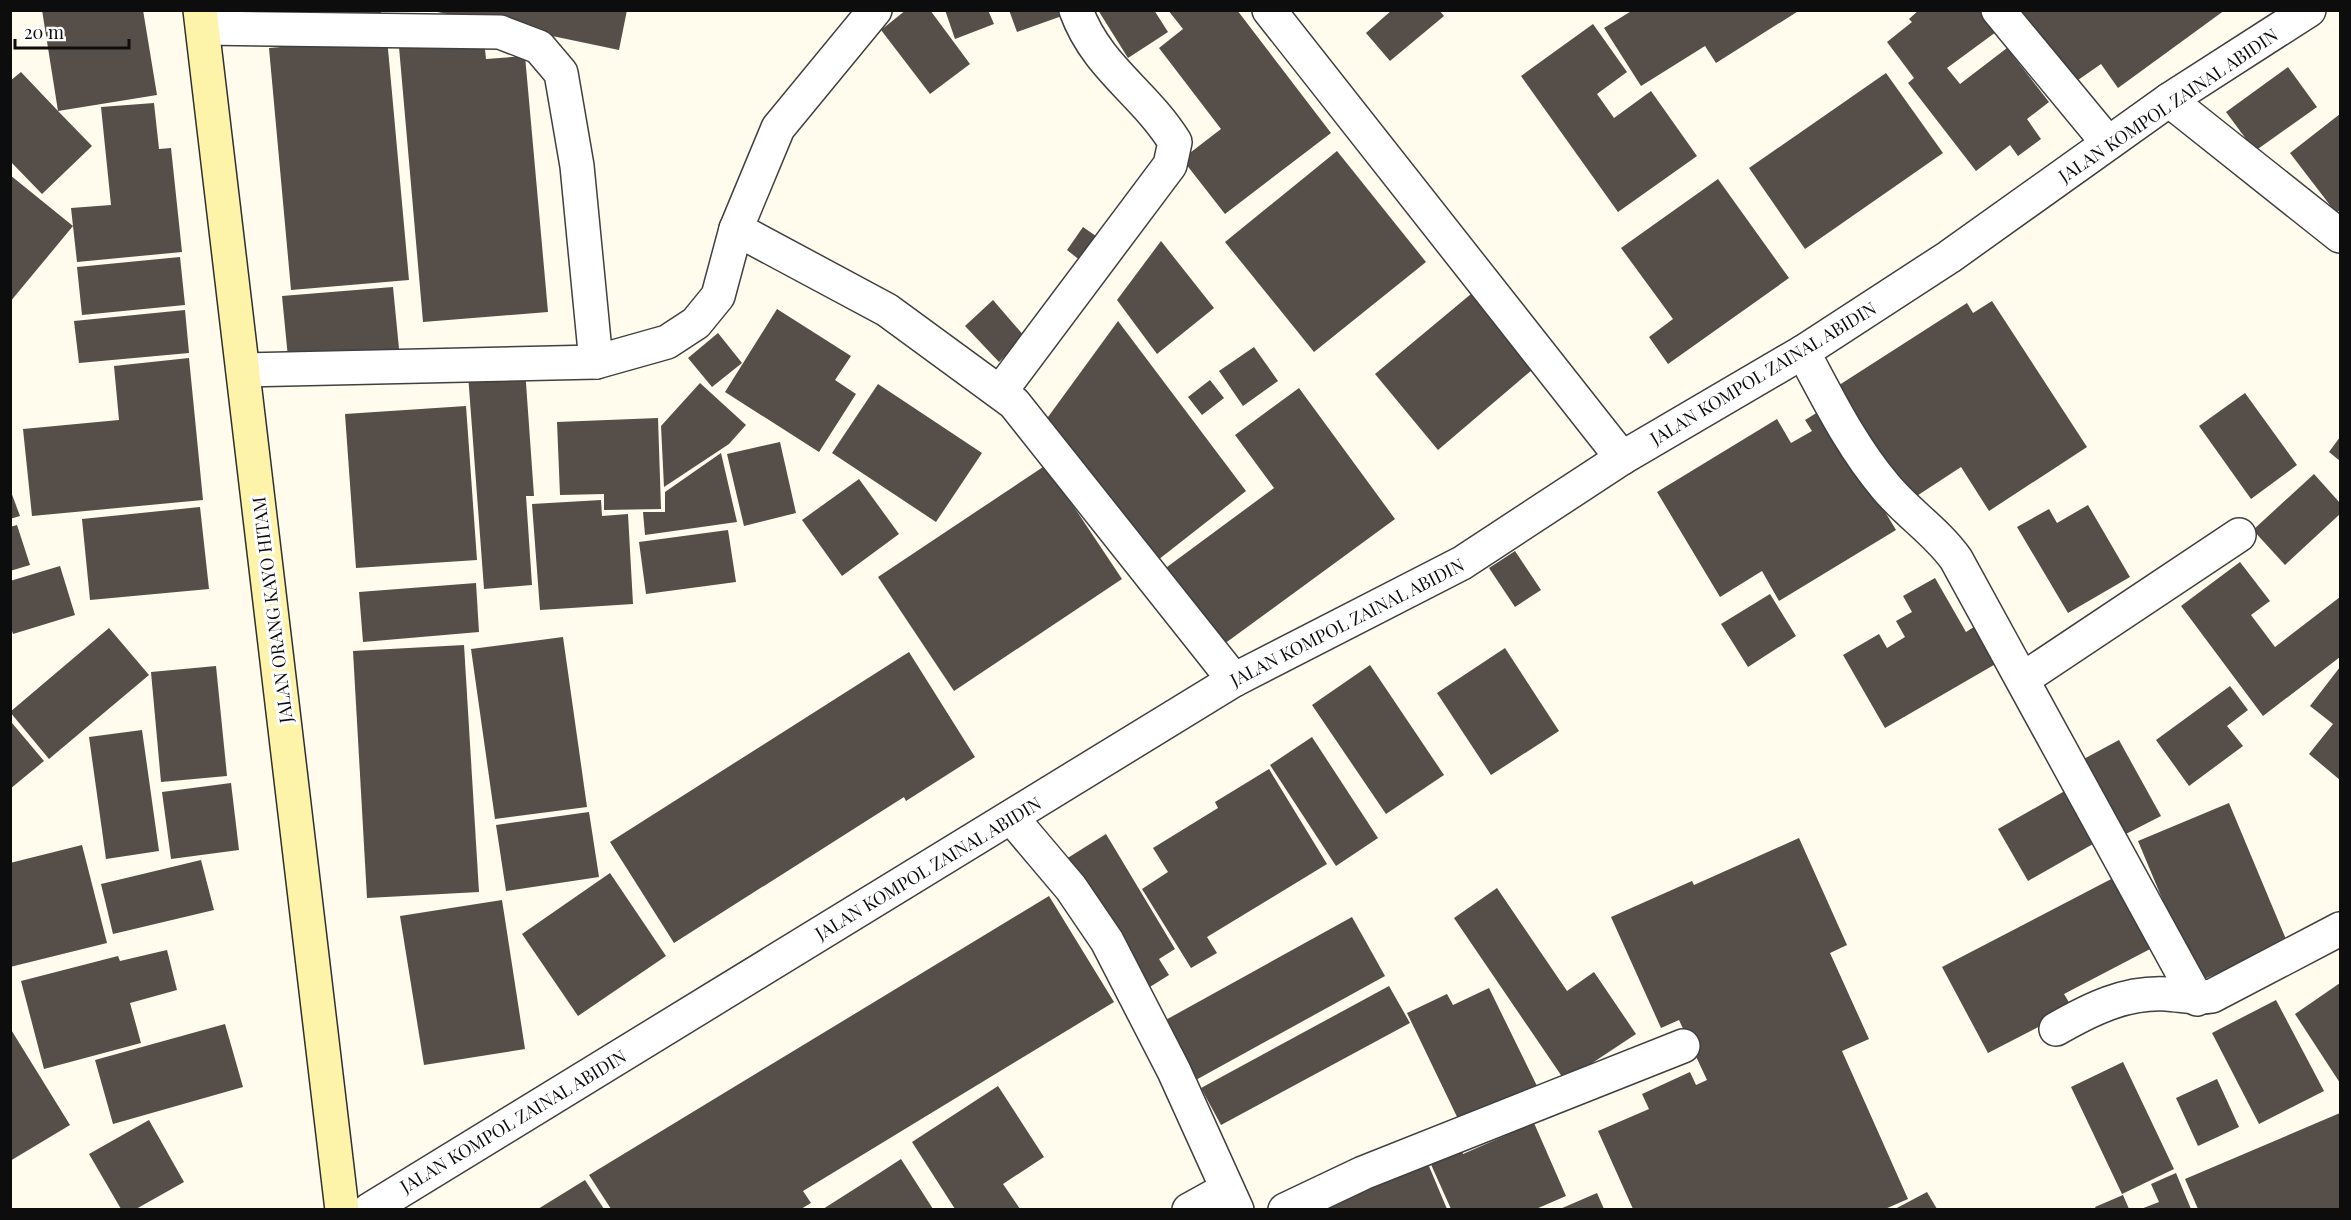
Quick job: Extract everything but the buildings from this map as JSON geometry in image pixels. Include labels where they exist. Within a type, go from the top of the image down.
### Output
[{"type":"main road","name":"JALAN ORANG KAYO HITAM","points":[[201,19],[342,1209]]},
{"type":"street","points":[[243,370],[596,362],[667,342],[696,323],[718,296],[736,230],[778,128],[875,10]]},
{"type":"street","points":[[1000,392],[1170,165],[1175,142],[1160,118],[1107,66],[1081,24],[1076,10]]},
{"type":"street","points":[[1269,10],[1622,458]]},
{"type":"street","points":[[1998,10],[2108,143]]},
{"type":"street","name":"JALAN KOMPOL ZAINAL ABIDIN","points":[[369,1209],[1234,680],[1462,563],[1622,458],[1803,352],[1950,257],[2169,100],[2309,10]]},
{"type":"street","points":[[201,19],[500,32],[539,47],[561,73],[577,166],[596,362]]},
{"type":"street","points":[[2169,100],[2340,236]]},
{"type":"street","points":[[736,230],[888,310],[1014,403],[1234,680]]},
{"type":"street","points":[[1803,352],[1851,438],[1886,487],[1940,537],[1956,559],[2197,999]]},
{"type":"street","points":[[2023,679],[2239,535]]},
{"type":"street","points":[[1011,817],[1071,888],[1107,941],[1174,1071],[1232,1199],[1189,1209]]},
{"type":"street","points":[[2056,1029],[2093,1007],[2137,995],[2166,994],[2197,999],[2212,996],[2340,929]]},
{"type":"street","points":[[1285,1209],[1363,1173],[1683,1046]]}]
